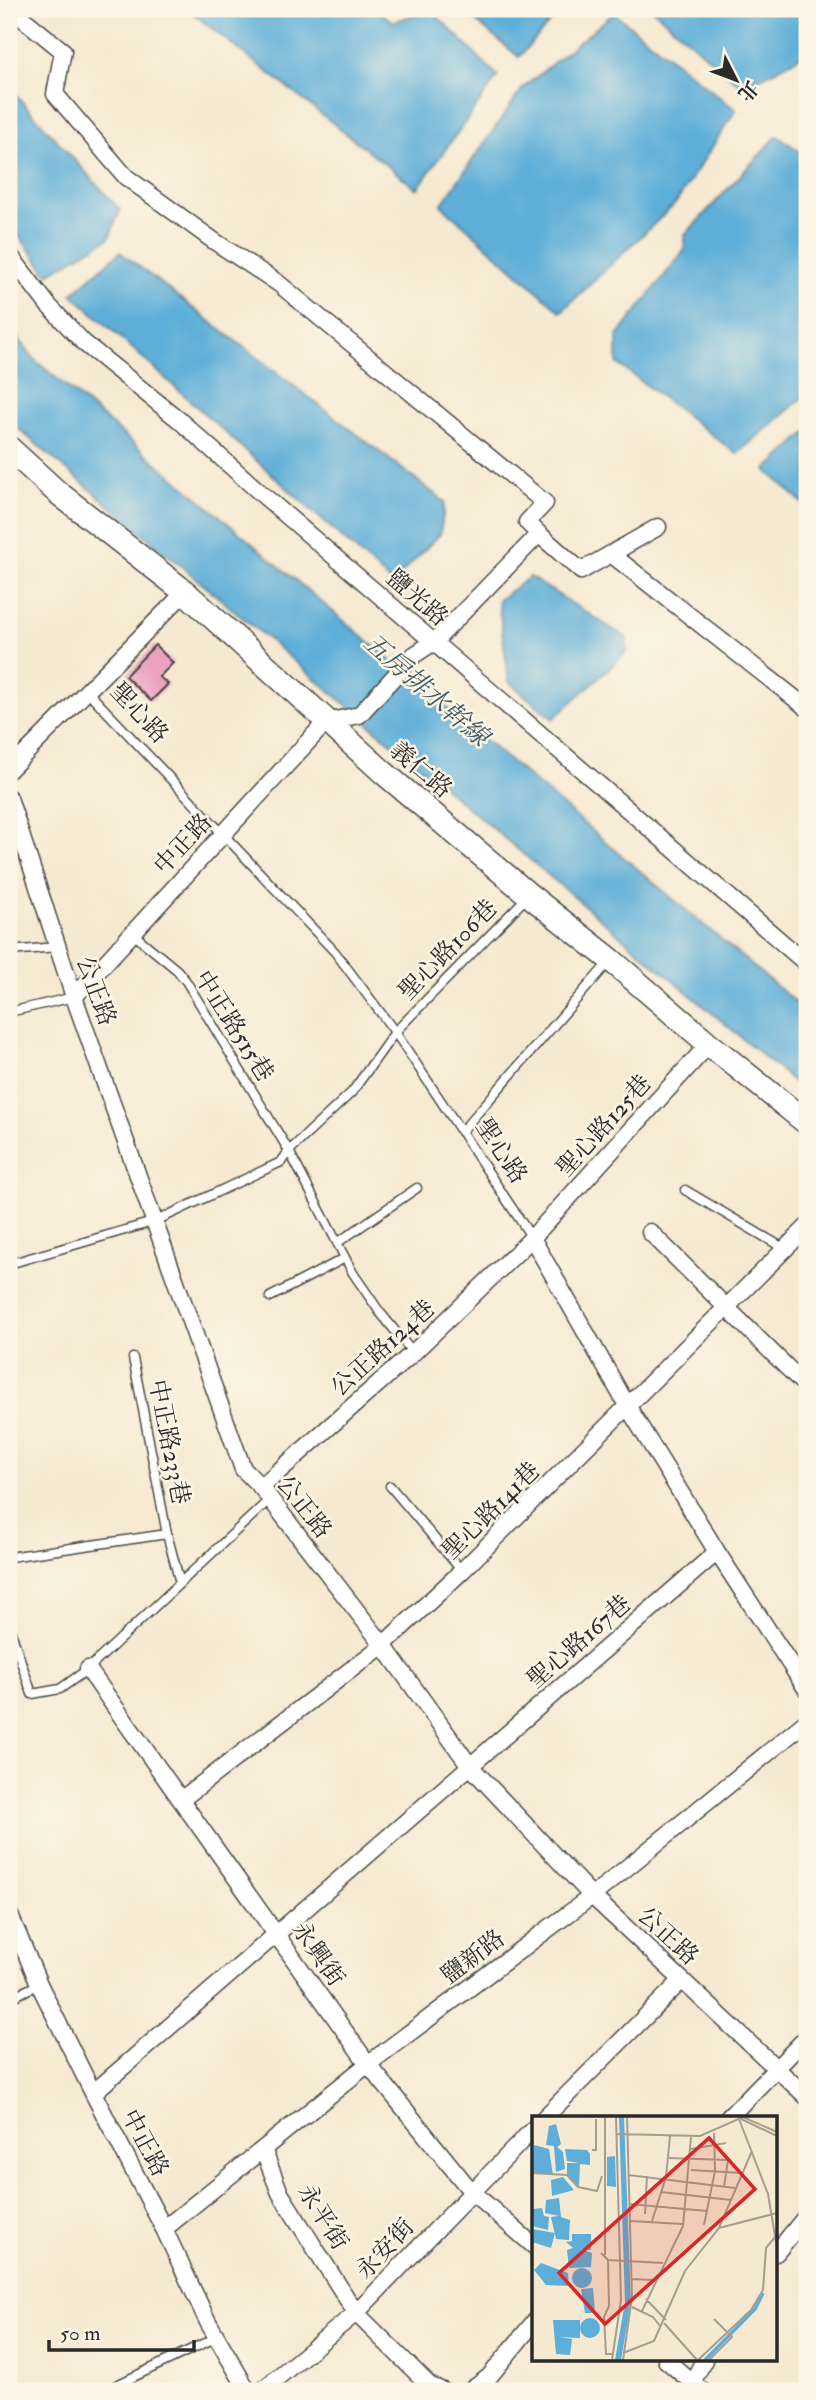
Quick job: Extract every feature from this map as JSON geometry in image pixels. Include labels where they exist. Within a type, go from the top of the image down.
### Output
[{"type":"street","points":[[11,9],[63,51],[55,94],[126,177],[214,241],[278,283],[545,503],[527,522],[581,571],[658,527]]},
{"type":"street","name":"鹽光路","points":[[9,254],[48,305],[84,343],[178,419],[807,964]]},
{"type":"street","name":"義仁路","points":[[9,448],[57,492],[185,593],[326,722],[529,895],[807,1123]]},
{"type":"street","points":[[326,722],[359,715],[414,655],[434,642],[539,534]]},
{"type":"street","points":[[611,554],[807,708]]},
{"type":"street","points":[[9,771],[185,593]]},
{"type":"street","name":"中正路","points":[[74,997],[326,722]]},
{"type":"street","name":"公正路","points":[[9,798],[74,997],[243,1469],[383,1646],[470,1766],[592,1896],[807,2096]]},
{"type":"street","name":"聖心路125巷","points":[[532,1238],[709,1044]]},
{"type":"street","name":"聖心路141巷","points":[[182,1799],[383,1646],[628,1407],[807,1227]]},
{"type":"street","points":[[650,1232],[807,1387]]},
{"type":"street","name":"公正路124巷","points":[[265,1494],[532,1238]]},
{"type":"street","name":"聖心路","points":[[532,1238],[628,1407],[717,1552],[807,1690]]},
{"type":"street","name":"聖心路167巷","points":[[93,2092],[717,1552]]},
{"type":"street","name":"永興街","points":[[88,1669],[368,2064],[471,2191],[532,2244]]},
{"type":"street","name":"鹽新路","points":[[164,2229],[368,2064],[592,1896],[807,1721]]},
{"type":"street","name":"中正路","points":[[9,1913],[39,1984],[217,2337],[248,2391]]},
{"type":"street","points":[[546,2116],[682,1980]]},
{"type":"street","points":[[730,2116],[807,2037]]},
{"type":"street","name":"永安街","points":[[261,2391],[356,2313],[532,2130]]},
{"type":"street","name":"永平街","points":[[263,2149],[280,2193],[356,2313],[429,2385],[443,2391]]},
{"type":"street","points":[[778,2251],[807,2215]]},
{"type":"street","points":[[470,2391],[489,2377],[532,2324]]},
{"type":"street","points":[[668,2362],[694,2388],[703,2362]]},
{"type":"lane","name":"聖心路","points":[[87,691],[335,952],[395,1032],[532,1238]]},
{"type":"lane","name":"聖心路106巷","points":[[9,1264],[156,1222],[281,1162],[289,1151],[352,1092],[395,1032],[529,895]]},
{"type":"lane","name":"中正路515巷","points":[[132,933],[177,970],[186,981],[289,1151],[345,1258],[379,1311],[413,1353]]},
{"type":"lane","points":[[9,951],[57,947]]},
{"type":"lane","points":[[461,1132],[611,960]]},
{"type":"lane","points":[[9,1012],[74,997]]},
{"type":"lane","points":[[337,1243],[417,1188]]},
{"type":"lane","points":[[685,1190],[785,1249]]},
{"type":"lane","points":[[270,1297],[345,1258]]},
{"type":"lane","name":"中正路233巷","points":[[134,1358],[167,1534],[180,1583]]},
{"type":"lane","points":[[390,1486],[462,1571]]},
{"type":"lane","points":[[9,1626],[32,1693],[60,1689],[88,1669],[180,1583],[265,1494]]},
{"type":"lane","name":"中正路233巷","points":[[9,1557],[167,1534]]},
{"type":"lane","points":[[9,1999],[39,1984]]},
{"type":"lane","points":[[104,2391],[217,2337]]},
{"type":"water","points":[[187,9],[374,9],[394,22],[430,9],[498,76],[417,189]]},
{"type":"water","points":[[461,9],[562,9],[519,57]]},
{"type":"water","points":[[652,9],[807,9],[807,51],[743,87]]},
{"type":"water","points":[[614,13],[736,110],[675,204],[561,312],[441,205],[523,88]]},
{"type":"water","points":[[15,94],[120,210],[109,238],[48,274],[9,223],[9,98]]},
{"type":"water","points":[[777,136],[807,156],[807,394],[737,454],[617,363],[617,337],[685,249],[685,235]]},
{"type":"water","points":[[120,252],[445,502],[440,534],[392,583],[72,294]]},
{"type":"water","points":[[9,326],[36,361],[807,1012],[807,1093],[9,421]]},
{"type":"water","points":[[807,432],[807,507],[766,470]]},
{"type":"water","points":[[530,577],[627,638],[627,652],[553,719],[509,682],[498,600]]},
{"type":"building","points":[[155,645],[173,663],[159,677],[168,684],[151,701],[125,676]]},
{"type":"water label","name":"五房排水幹線","points":[[426,690]]}]
